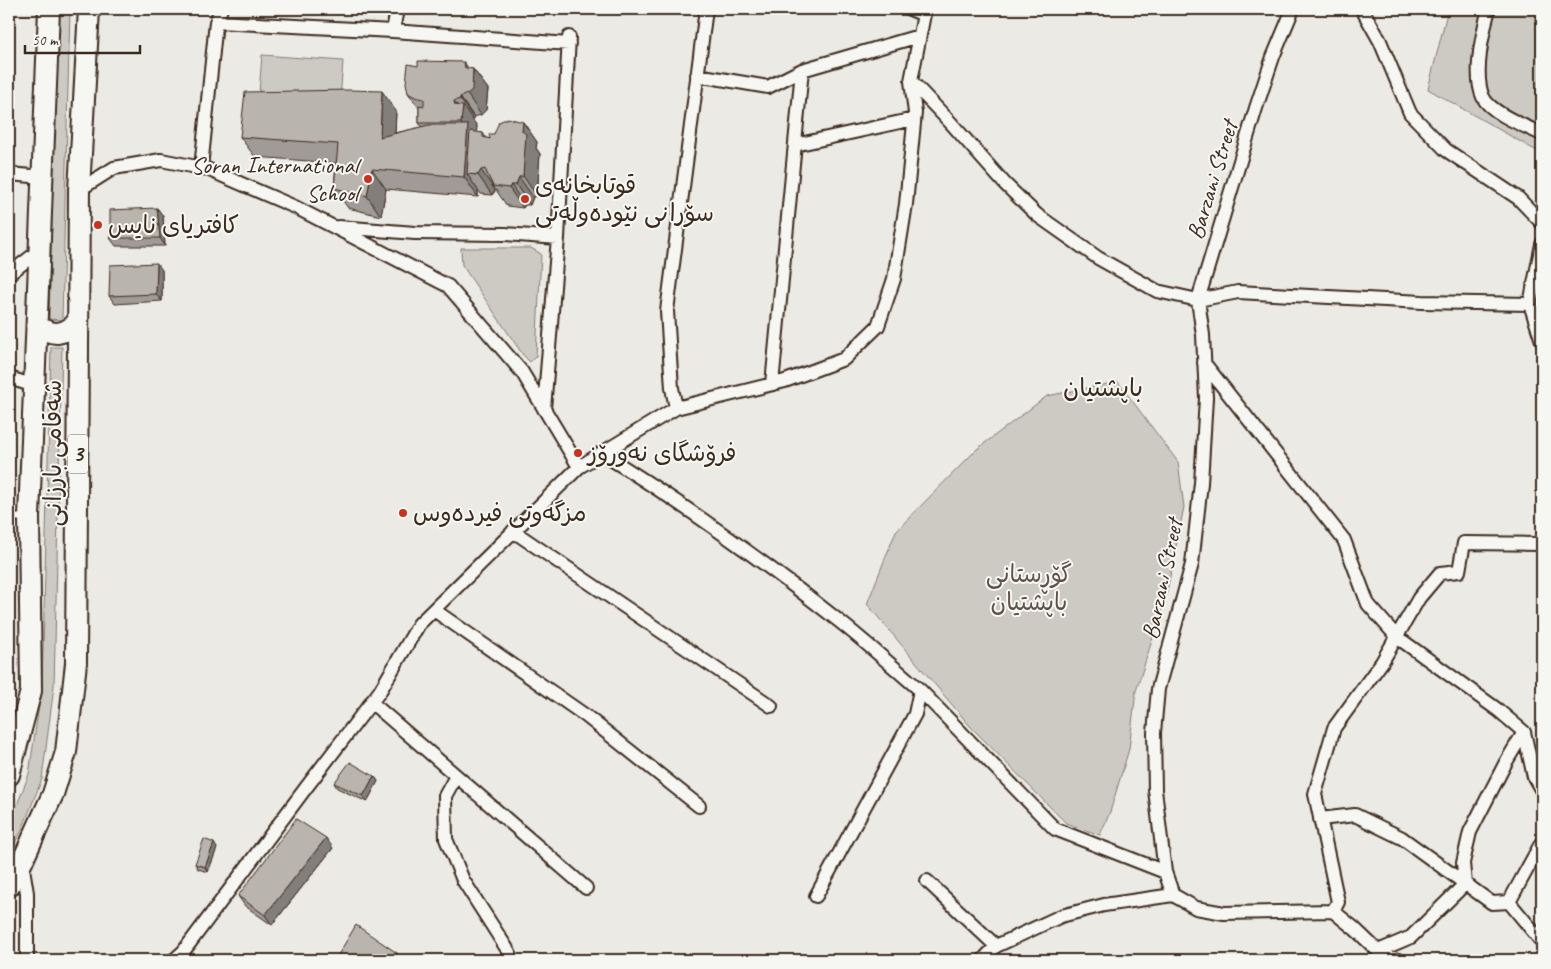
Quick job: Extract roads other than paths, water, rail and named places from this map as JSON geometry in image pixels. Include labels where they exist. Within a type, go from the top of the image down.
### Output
[{"type":"highway","name":"شەقامی بارزانی","points":[[9,775],[31,691],[29,517],[50,9]]},
{"type":"highway","name":"شەقامی بارزانی","points":[[9,886],[22,862],[52,794],[66,752],[76,662],[79,190],[89,9]]},
{"type":"highway","points":[[37,325],[45,331],[54,334],[63,333],[72,328],[78,321]]},
{"type":"street","points":[[201,168],[216,22],[220,9]]},
{"type":"street","points":[[393,31],[396,9]]},
{"type":"street","points":[[676,408],[672,388],[667,311],[706,9]]},
{"type":"street","points":[[174,960],[184,952],[304,789],[380,691],[419,624],[579,467],[676,408],[772,384],[844,359],[878,326],[894,279],[906,204],[914,119],[911,81],[923,12],[910,9]]},
{"type":"street","name":"Barzani Street","points":[[1173,895],[1165,872],[1155,790],[1154,733],[1158,689],[1192,564],[1201,483],[1206,398],[1198,300],[1256,108],[1273,57],[1293,9]]},
{"type":"street","points":[[1489,9],[1478,72],[1483,98],[1496,111],[1514,122],[1542,134]]},
{"type":"street","points":[[1366,10],[1410,113],[1446,150],[1518,198],[1542,223]]},
{"type":"street","points":[[216,22],[569,40],[558,238],[544,409]]},
{"type":"street","points":[[697,75],[768,87],[802,70],[919,36]]},
{"type":"street","points":[[772,384],[802,70]]},
{"type":"street","points":[[911,81],[951,122],[1005,184],[1037,215],[1098,258],[1157,291],[1198,300],[1238,292],[1412,302],[1530,304]]},
{"type":"street","points":[[795,145],[914,119]]},
{"type":"street","points":[[79,190],[114,168],[161,160],[201,168],[295,207],[448,286],[522,372],[579,467]]},
{"type":"street","points":[[9,174],[43,177]]},
{"type":"street","points":[[334,227],[415,233],[505,234],[558,238]]},
{"type":"street","points":[[1542,244],[1530,304],[1542,341]]},
{"type":"street","points":[[9,274],[40,250]]},
{"type":"street","points":[[1204,363],[1344,540],[1368,604],[1397,637],[1498,710],[1524,732],[1534,777],[1542,791]]},
{"type":"street","points":[[9,378],[35,386]]},
{"type":"street","points":[[601,453],[665,493],[750,552],[841,622],[920,690],[1056,829],[1165,872]]},
{"type":"street","points":[[513,531],[771,706]]},
{"type":"street","points":[[1333,911],[1338,902],[1315,794],[1334,728],[1382,662],[1419,598],[1440,573],[1458,571],[1464,543],[1542,544]]},
{"type":"street","points":[[434,610],[586,716],[699,806]]},
{"type":"street","points":[[816,896],[915,714],[920,690]]},
{"type":"street","points":[[371,702],[586,888]]},
{"type":"street","points":[[1465,884],[1463,863],[1470,832],[1506,762],[1524,732]]},
{"type":"street","points":[[456,776],[445,796],[446,839],[463,880],[509,952],[510,960]]},
{"type":"street","points":[[1320,820],[1355,815],[1402,838],[1492,903],[1509,902]]},
{"type":"street","points":[[1509,902],[1542,842]]},
{"type":"street","points":[[22,862],[27,893],[27,960]]},
{"type":"street","points":[[927,881],[996,946]]},
{"type":"street","points":[[1378,951],[1412,937],[1465,884]]},
{"type":"street","points":[[983,960],[996,946],[1061,916],[1104,905],[1173,895],[1196,908],[1224,913],[1333,911],[1378,951],[1398,960]]},
{"type":"street","points":[[1509,902],[1542,942]]},
{"type":"lane","points":[[9,518],[29,517]]},
{"type":"place","name":"Soran International School","points":[[368,179]]},
{"type":"place","name":"قوتابخانەی سۆرانی نێودەوڵەتی","points":[[525,199]]},
{"type":"place","name":"کافتریای نایس","points":[[98,225]]},
{"type":"place","name":"فرۆشگای نەورۆز","points":[[578,453]]},
{"type":"place","name":"مزگەوتی فیردەوس","points":[[403,513]]},
{"type":"district","name":"باپشتیان","points":[[1103,388]]},
{"type":"park label","name":"گۆڕستانی باپشتیان","points":[[1029,588]]}]
